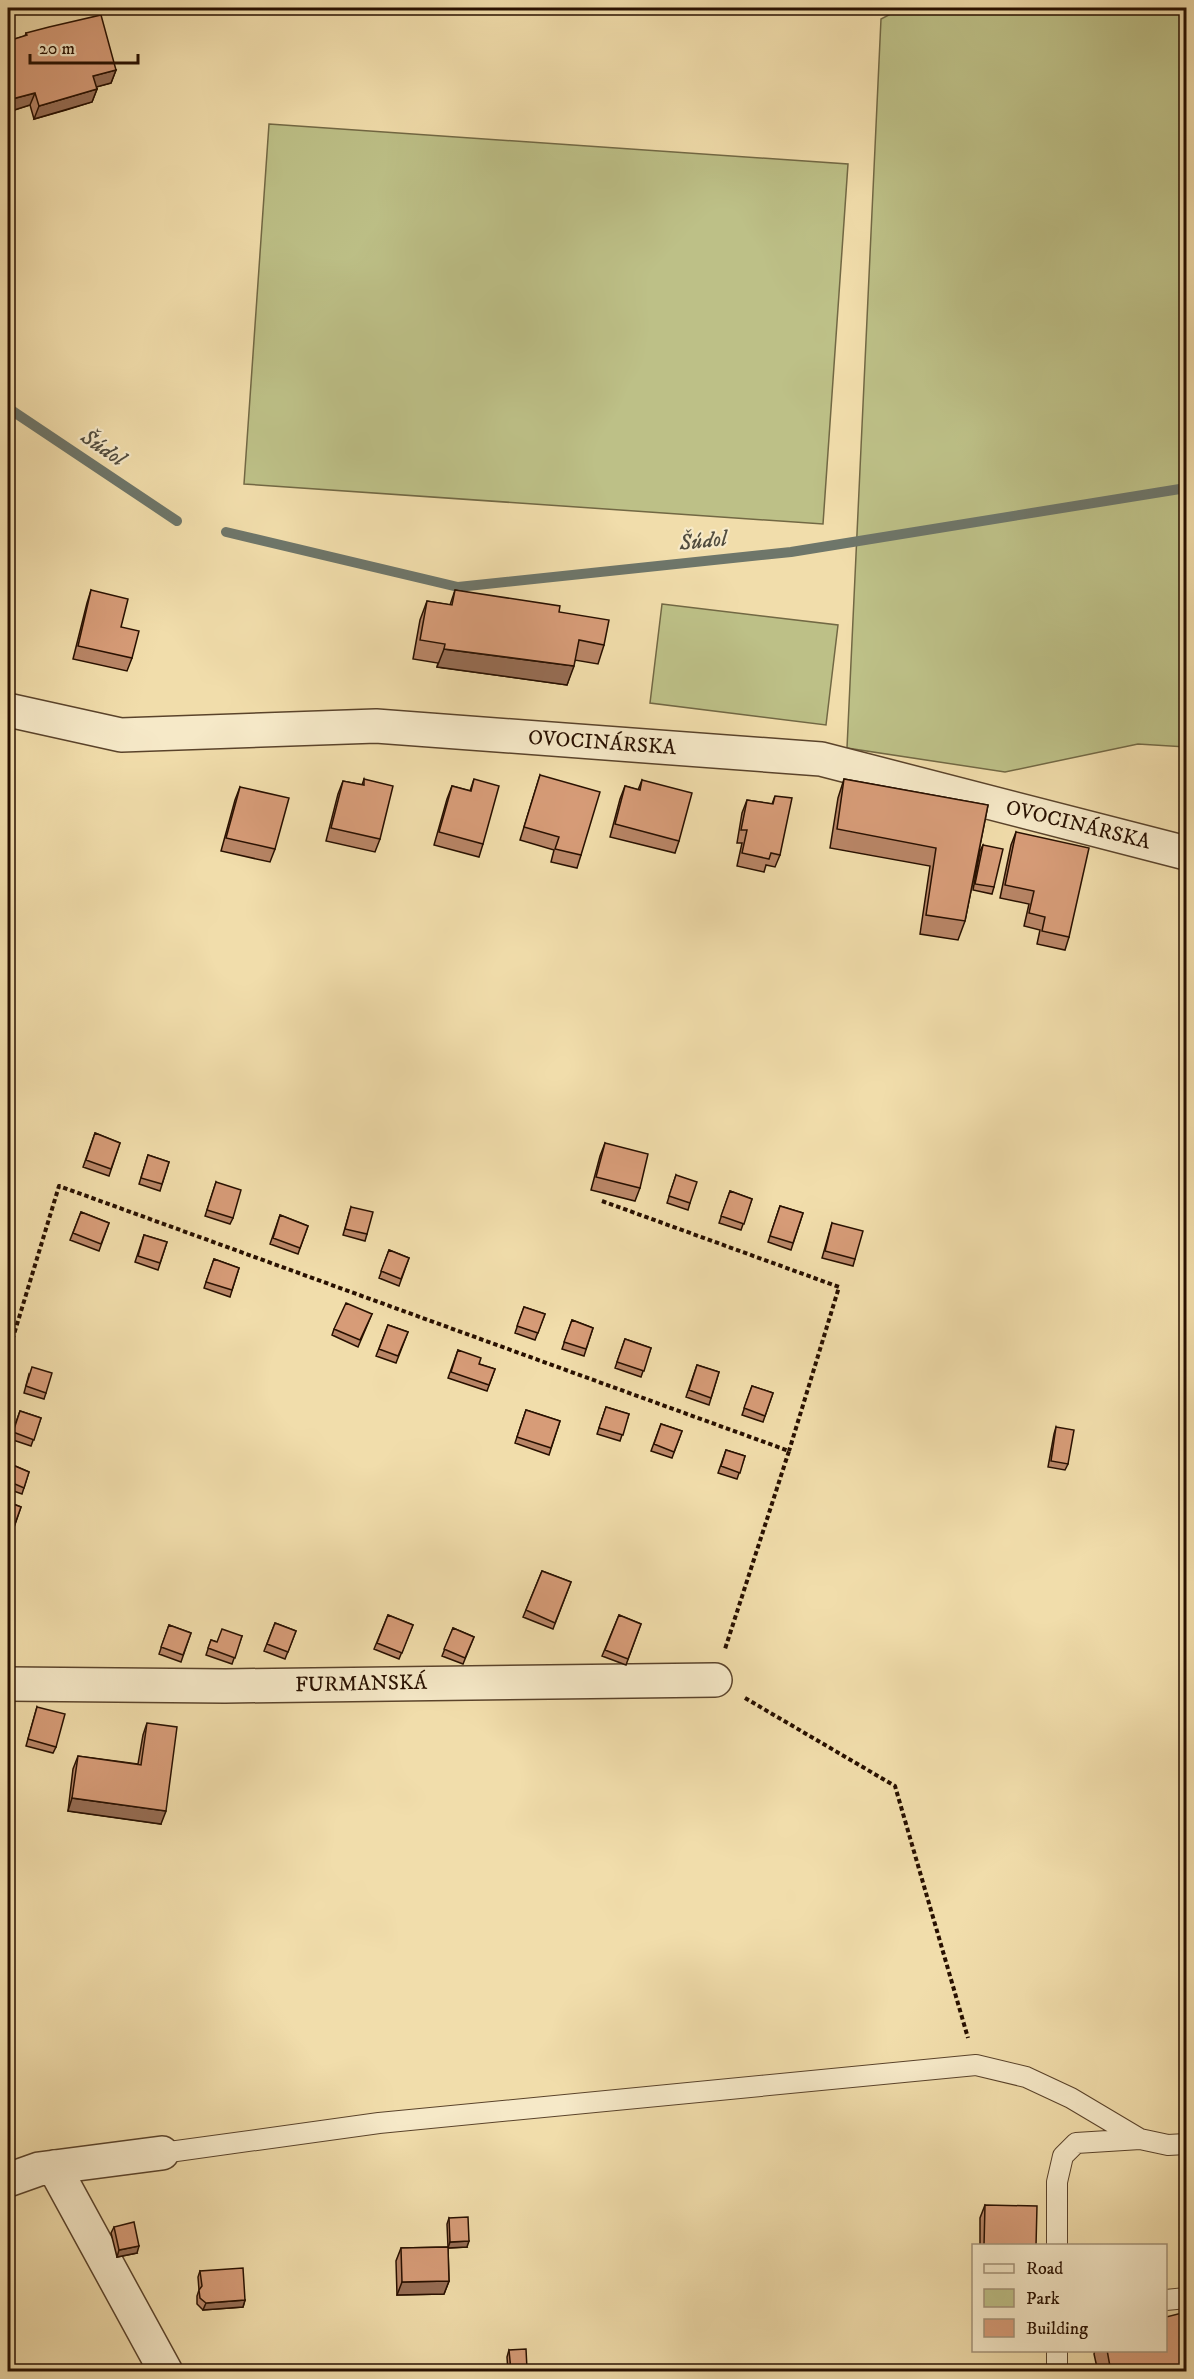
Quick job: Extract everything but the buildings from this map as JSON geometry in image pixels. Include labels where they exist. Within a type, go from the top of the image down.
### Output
[{"type":"street","name":"OVOCINÁRSKA","points":[[8,710],[121,735],[376,726],[820,759],[1186,853]]},
{"type":"street","name":"FURMANSKÁ","points":[[8,1684],[225,1686],[715,1680]]},
{"type":"street","points":[[11,2173],[162,2153]]},
{"type":"street","points":[[54,2167],[166,2372]]},
{"type":"lane","points":[[162,2153],[379,2123],[976,2065],[1026,2077],[1071,2098],[1140,2139]]},
{"type":"lane","points":[[1057,2244],[1057,2182],[1063,2156],[1076,2143],[1140,2139],[1168,2145],[1186,2144]]},
{"type":"lane","points":[[1167,2300],[1186,2298]]},
{"type":"lane","points":[[1051,2372],[1057,2371],[1057,2352]]},
{"type":"path","points":[[8,1354],[58,1186],[789,1451]]},
{"type":"path","points":[[602,1202],[839,1287],[715,1680],[895,1786],[976,2065]]},
{"type":"green space","points":[[902,8],[1186,8],[1186,747],[1138,744],[1005,772],[847,748],[881,19]]},
{"type":"green space","points":[[269,124],[848,164],[823,524],[244,484]]},
{"type":"green space","points":[[662,604],[838,625],[826,725],[650,703]]},
{"type":"waterway","name":"Šúdol","points":[[8,408],[177,521]]},
{"type":"waterway","name":"Šúdol","points":[[226,532],[458,587],[791,552],[1186,488]]}]
